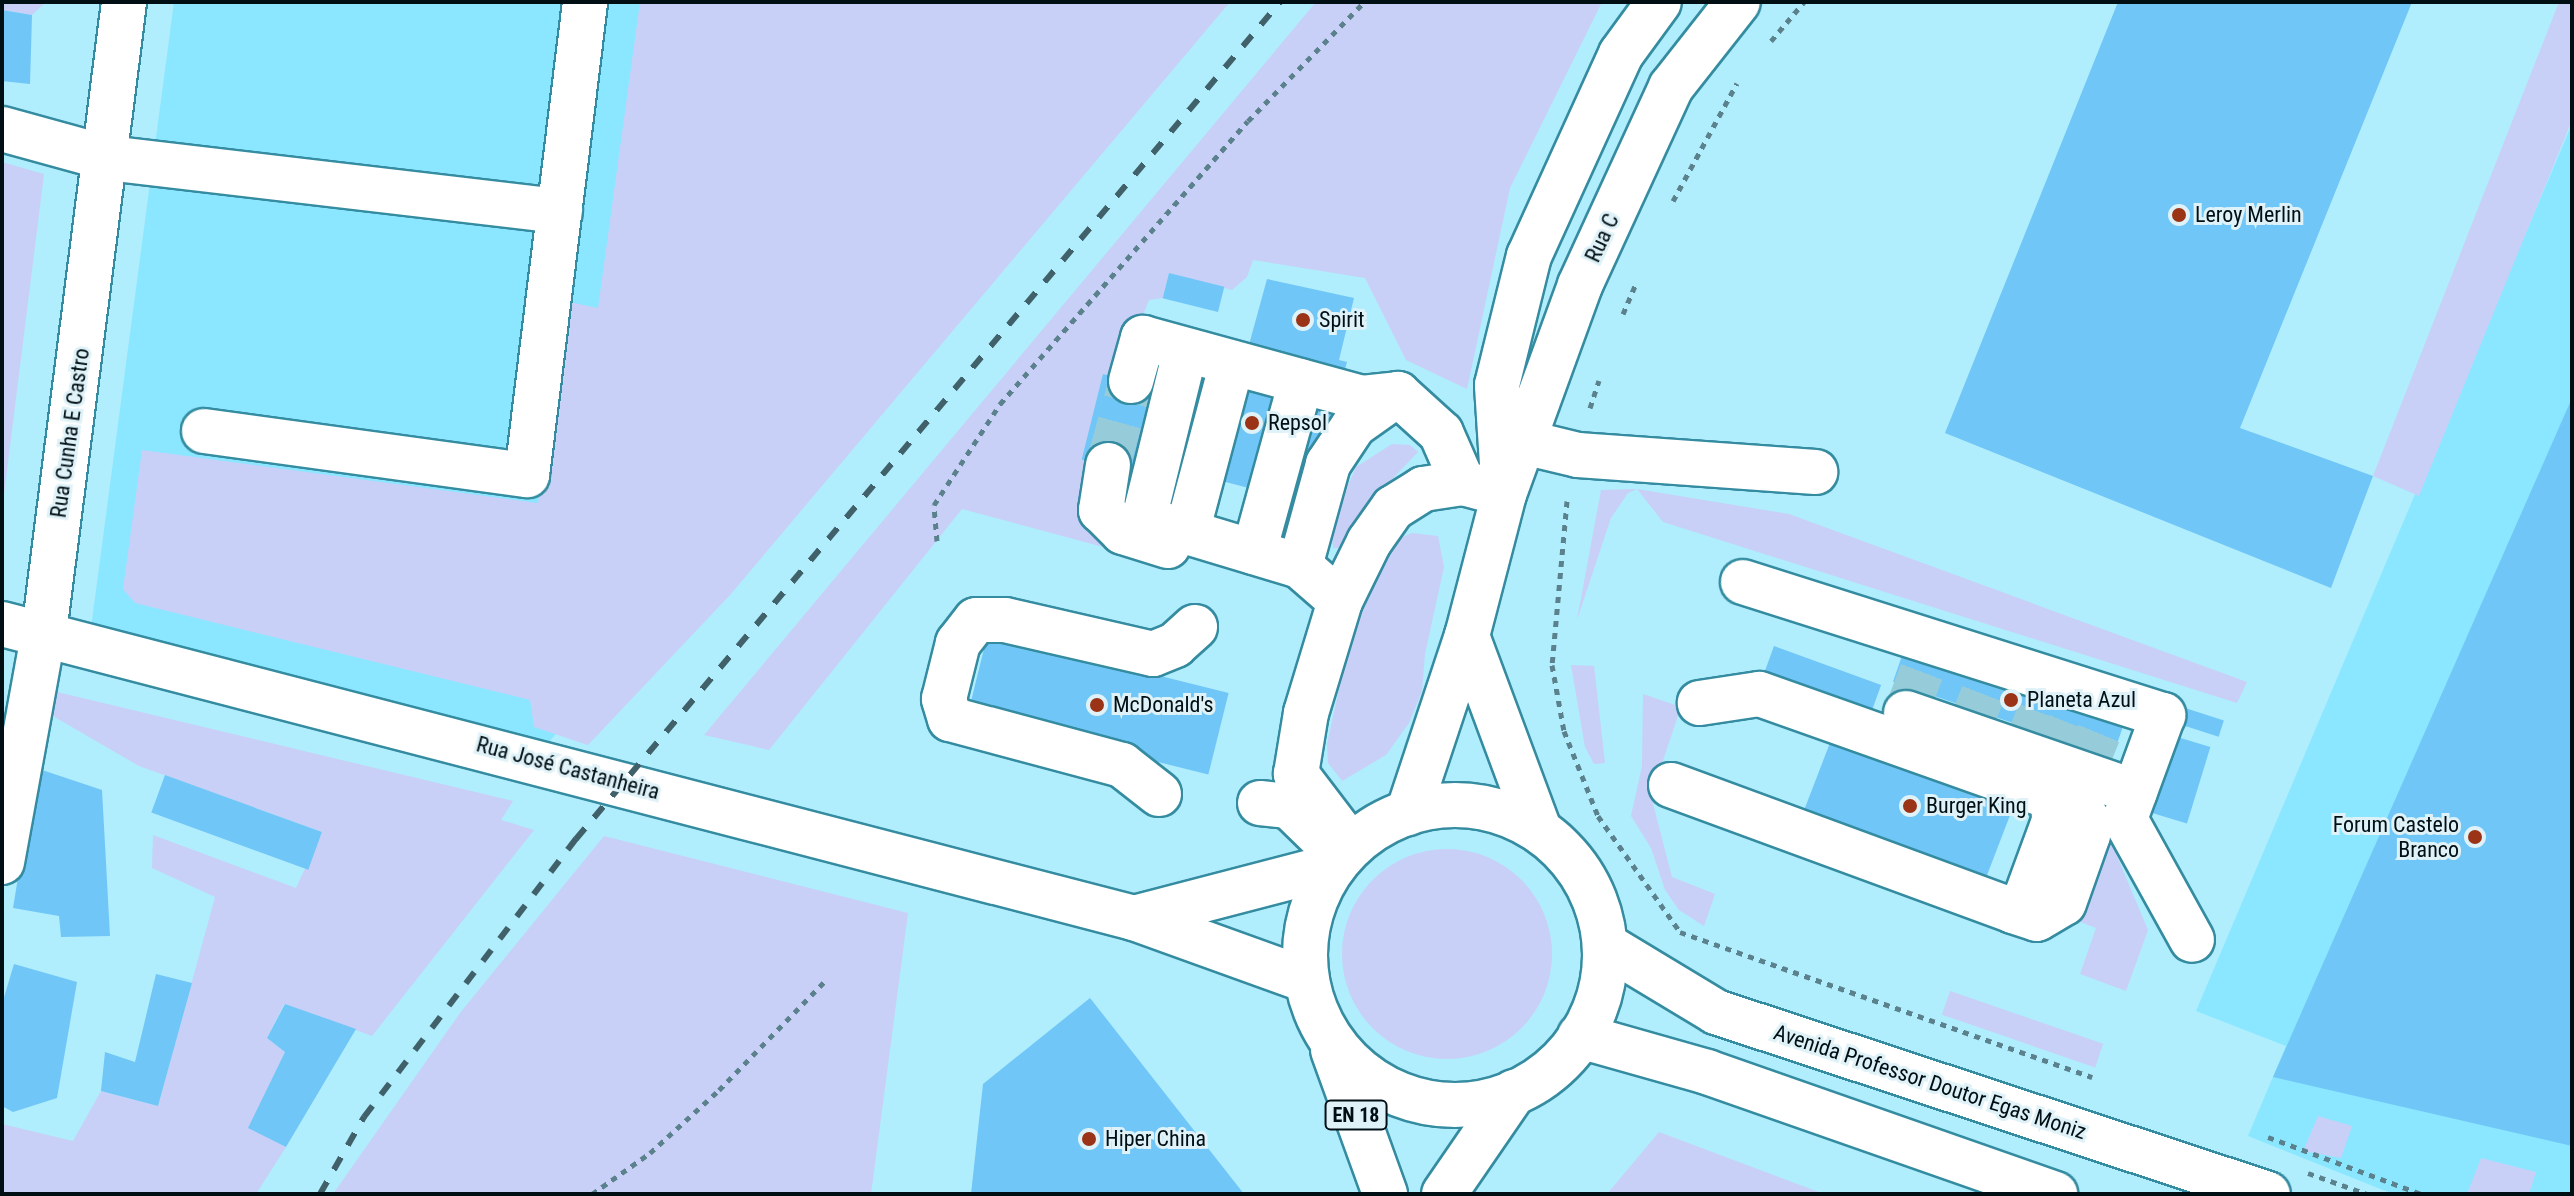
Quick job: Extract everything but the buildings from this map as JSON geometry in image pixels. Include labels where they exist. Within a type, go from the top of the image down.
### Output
[{"type":"main road","name":"Rua Cunha E Castro","points":[[2,862],[23,628],[107,158],[124,2]]},
{"type":"main road","points":[[204,431],[527,475],[585,2]]},
{"type":"main road","name":"Rua C","points":[[1504,494],[1497,385],[1529,256],[1621,54],[1659,2]]},
{"type":"main road","name":"Rua C","points":[[1408,813],[1467,636],[1504,494],[1580,285],[1671,87],[1738,2]]},
{"type":"main road","points":[[2,129],[107,158],[560,211]]},
{"type":"main road","points":[[1131,381],[1143,338],[1185,352],[1362,398],[1398,394],[1441,433],[1463,483]]},
{"type":"main road","points":[[1185,352],[1144,519],[1300,566],[1340,601]]},
{"type":"main road","points":[[1187,532],[1232,363]]},
{"type":"main road","points":[[1254,552],[1301,381]]},
{"type":"main road","points":[[1300,566],[1328,464],[1354,425],[1398,394]]},
{"type":"main road","points":[[1524,442],[1578,455],[1815,472]]},
{"type":"main road","points":[[1108,465],[1101,510],[1123,532],[1267,568],[1300,566]]},
{"type":"main road","points":[[1467,636],[1539,830],[1580,873],[1593,898],[1605,945],[1601,986],[1580,1036],[1560,1061],[1514,1092],[1479,1103],[1422,1102],[1369,1078],[1328,1036],[1306,980],[1308,924],[1342,857],[1332,814],[1296,774],[1296,701],[1369,542],[1393,508],[1423,489],[1463,483],[1504,494]]},
{"type":"main road","points":[[1743,582],[2163,715],[2125,819],[2192,940]]},
{"type":"main road","points":[[1159,794],[1122,765],[950,719],[944,699],[958,643],[976,620],[1005,620],[1153,654],[1175,645],[1195,627]]},
{"type":"main road","name":"Rua José Castanheira","points":[[23,628],[1134,918],[1306,980]]},
{"type":"main road","points":[[1671,785],[2013,911],[2026,897],[2054,821],[2053,798],[1759,694],[1700,703]]},
{"type":"main road","points":[[1906,713],[2135,792]]},
{"type":"main road","points":[[1260,803],[1289,806],[1342,857]]},
{"type":"main road","points":[[1408,813],[1458,805],[1485,808],[1539,830]]},
{"type":"main road","name":"Rua José Castanheira","points":[[1134,918],[1342,857],[1408,813]]},
{"type":"main road","name":"Avenida Professor Doutor Egas Moniz","points":[[1605,945],[1716,1012],[2268,1194]]},
{"type":"main road","name":"EN 18","points":[[1328,1036],[1385,1194]]},
{"type":"main road","points":[[1580,1036],[1707,1072],[2055,1194]]},
{"type":"main road","points":[[1444,1194],[1514,1092]]},
{"type":"path","points":[[937,541],[934,505],[1000,404],[1248,121],[1364,2]]},
{"type":"path","points":[[1766,47],[1804,2]]},
{"type":"path","points":[[1671,206],[1738,80]]},
{"type":"path","points":[[1617,328],[1640,274]]},
{"type":"path","points":[[1588,415],[1602,371]]},
{"type":"path","points":[[592,1194],[650,1153],[719,1090],[824,982]]},
{"type":"path","points":[[2268,1137],[2421,1194]]},
{"type":"shaded area","points":[[2,2],[46,2],[32,15],[2,10]]},
{"type":"shaded area","points":[[174,2],[1169,2],[544,748],[91,628]]},
{"type":"shaded area","points":[[640,2],[1230,2],[730,595],[588,745],[534,727],[530,700],[135,603],[123,589],[142,450],[538,503],[564,301],[598,308]]},
{"type":"shaded area","points":[[1316,2],[1602,2],[1510,188],[1467,389],[1406,360],[1365,278],[1253,260],[1247,277],[1232,290],[1169,273],[1163,298],[1149,300],[1118,378],[1103,374],[1086,526],[1107,548],[962,509],[769,750],[704,735]]},
{"type":"shaded area","points":[[2559,2],[2572,2],[2572,120],[2419,496],[2373,476]]},
{"type":"shaded area","points":[[2572,124],[2572,1194],[2393,1194],[2248,1136],[2286,1046],[2196,1011]]},
{"type":"shaded area","points":[[2,162],[44,174],[2,510]]},
{"type":"shaded area","points":[[1392,444],[1410,445],[1418,452],[1376,496],[1340,548],[1333,548],[1331,525],[1356,467]]},
{"type":"shaded area","points":[[1637,489],[1789,514],[2247,682],[2237,703],[1663,522]]},
{"type":"shaded area","points":[[1637,489],[1628,493],[1611,518],[1577,620],[1601,490]]},
{"type":"shaded area","points":[[1412,533],[1438,536],[1444,567],[1425,654],[1422,691],[1409,723],[1386,755],[1342,781],[1328,763],[1327,744],[1358,603],[1391,542]]},
{"type":"shaded area","points":[[1571,665],[1594,666],[1605,763],[1594,764],[1585,747]]},
{"type":"shaded area","points":[[53,691],[513,801],[501,820],[534,830],[372,1036],[284,1004],[267,1038],[285,1052],[249,1128],[286,1147],[256,1194],[2,1194],[2,1124],[73,1141],[101,1091],[158,1106],[215,897],[152,868],[153,835],[296,888],[322,832],[139,766],[46,712]]},
{"type":"shaded area","points":[[1643,694],[1681,707],[1651,796],[1672,877],[1715,894],[1704,926],[1679,910],[1665,890],[1651,848],[1631,816],[1642,766]]},
{"type":"shaded area","points":[[2106,830],[2148,930],[2126,991],[2080,974],[2096,928],[2078,921]]},
{"type":"shaded area","points":[[604,836],[908,913],[871,1194],[333,1194],[460,1013]]},
{"type":"shaded area","points":[[1447,849],[1487,857],[1521,880],[1544,914],[1552,954],[1544,994],[1521,1028],[1487,1051],[1447,1059],[1407,1051],[1373,1028],[1350,994],[1342,954],[1350,914],[1373,880],[1407,857]]},
{"type":"shaded area","points":[[1950,991],[2103,1044],[2095,1067],[1942,1015]]},
{"type":"shaded area","points":[[2318,1116],[2352,1126],[2341,1158],[2303,1151]]},
{"type":"shaded area","points":[[1659,1132],[1824,1194],[1607,1194]]},
{"type":"shaded area","points":[[2481,1158],[2536,1172],[2529,1194],[2467,1194]]},
{"type":"tunnel","points":[[1108,465],[1131,381]]},
{"type":"tunnel","points":[[1906,713],[1933,642]]},
{"type":"tunnel","points":[[1967,735],[1995,662]]},
{"type":"tunnel","points":[[2023,753],[2052,680]]},
{"type":"tunnel","points":[[2053,764],[2083,690]]},
{"type":"tunnel","points":[[2082,774],[2113,700]]},
{"type":"railway","points":[[320,1194],[364,1117],[576,839],[1280,2]]},
{"type":"place","name":"Leroy Merlin","points":[[2179,215]]},
{"type":"place","name":"Spirit","points":[[1303,320]]},
{"type":"place","name":"Repsol","points":[[1252,423]]},
{"type":"place","name":"Planeta Azul","points":[[2011,700]]},
{"type":"place","name":"McDonald's","points":[[1097,705]]},
{"type":"place","name":"Burger King","points":[[1910,806]]},
{"type":"place","name":"Forum Castelo Branco","points":[[2475,837]]},
{"type":"place","name":"Hiper China","points":[[1089,1139]]}]
